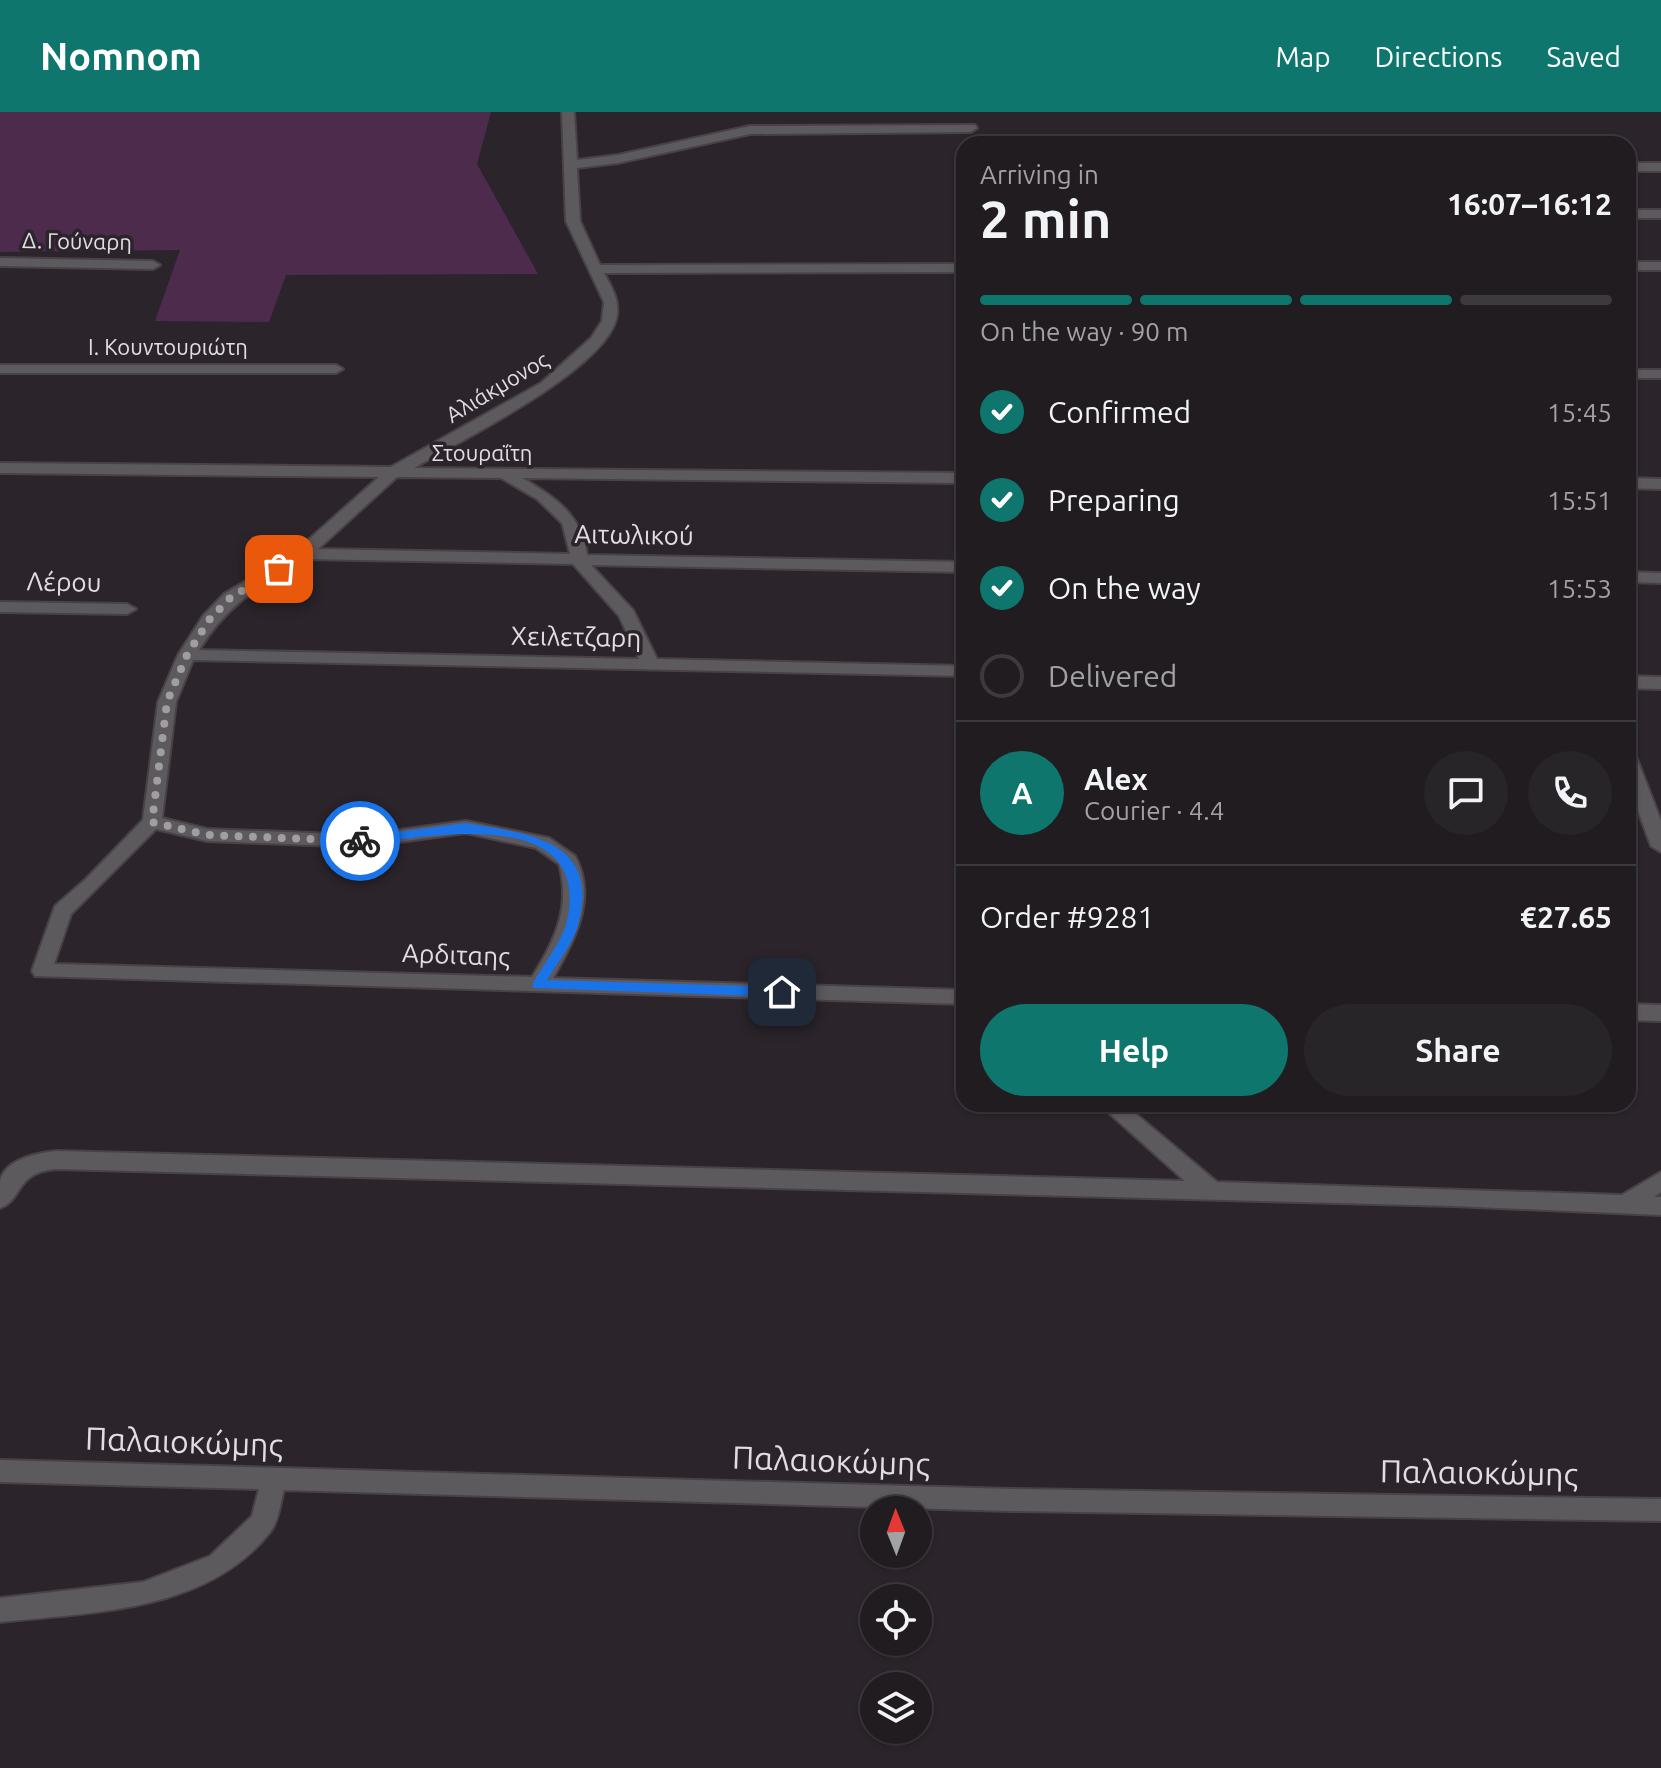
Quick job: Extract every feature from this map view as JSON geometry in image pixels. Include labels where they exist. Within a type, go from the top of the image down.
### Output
[{"type":"street","name":"Αλιάκμονος","points":[[152,822],[167,702],[187,655],[209,620],[230,598],[303,554],[391,474],[546,386],[573,365],[596,341],[609,321],[611,302],[573,221],[568,112]]},
{"type":"street","points":[[569,165],[618,159],[750,130],[971,128]]},
{"type":"street","points":[[1636,167],[1661,167]]},
{"type":"street","points":[[1636,214],[1661,214]]},
{"type":"street","name":"Δ. Γούναρη","points":[[0,262],[153,265]]},
{"type":"street","points":[[1636,266],[1661,266]]},
{"type":"street","points":[[596,269],[956,268]]},
{"type":"street","name":"Ι. Κουντουριώτη","points":[[0,369],[336,369]]},
{"type":"street","points":[[1636,374],[1661,374]]},
{"type":"street","name":"Στουραΐτη","points":[[0,468],[956,478]]},
{"type":"street","points":[[505,475],[543,496],[569,521],[577,543],[579,561],[627,614],[650,664]]},
{"type":"street","points":[[1636,483],[1661,484]]},
{"type":"street","name":"Αιτωλικού","points":[[303,554],[956,567]]},
{"type":"street","points":[[1636,577],[1661,578]]},
{"type":"street","name":"Λέρου","points":[[0,607],[127,609]]},
{"type":"street","name":"Χειλετζαρη","points":[[187,655],[956,671]]},
{"type":"street","points":[[1636,682],[1661,683]]},
{"type":"street","points":[[1636,780],[1661,846]]},
{"type":"street","points":[[152,822],[207,835],[362,841],[466,827],[542,843],[568,861],[576,894],[573,923],[538,985]]},
{"type":"street","name":"Αρδιταης","points":[[152,822],[62,911],[42,971],[956,997]]},
{"type":"street","points":[[1636,1012],[1661,1013]]},
{"type":"street","points":[[1119,1112],[1212,1191]]},
{"type":"street","points":[[0,1199],[23,1166],[38,1160],[56,1160],[1661,1206]]},
{"type":"street","points":[[1625,1205],[1661,1181]]},
{"type":"street","name":"Παλαιοκώμης","points":[[0,1471],[1027,1500],[1661,1510]]},
{"type":"street","points":[[0,1610],[144,1594],[219,1564],[263,1522],[274,1479]]},
{"type":"shaded area","points":[[0,112],[491,112],[477,164],[538,274],[286,275],[269,322],[155,321],[180,250],[0,252]]},
{"type":"way so far","points":[[279,569],[230,598],[209,620],[187,655],[167,702],[152,822],[168,829],[207,835],[360,841]]},
{"type":"route","points":[[360,841],[466,827],[518,836],[556,850],[568,861],[573,874],[576,894],[573,923],[538,985],[782,992]]}]
